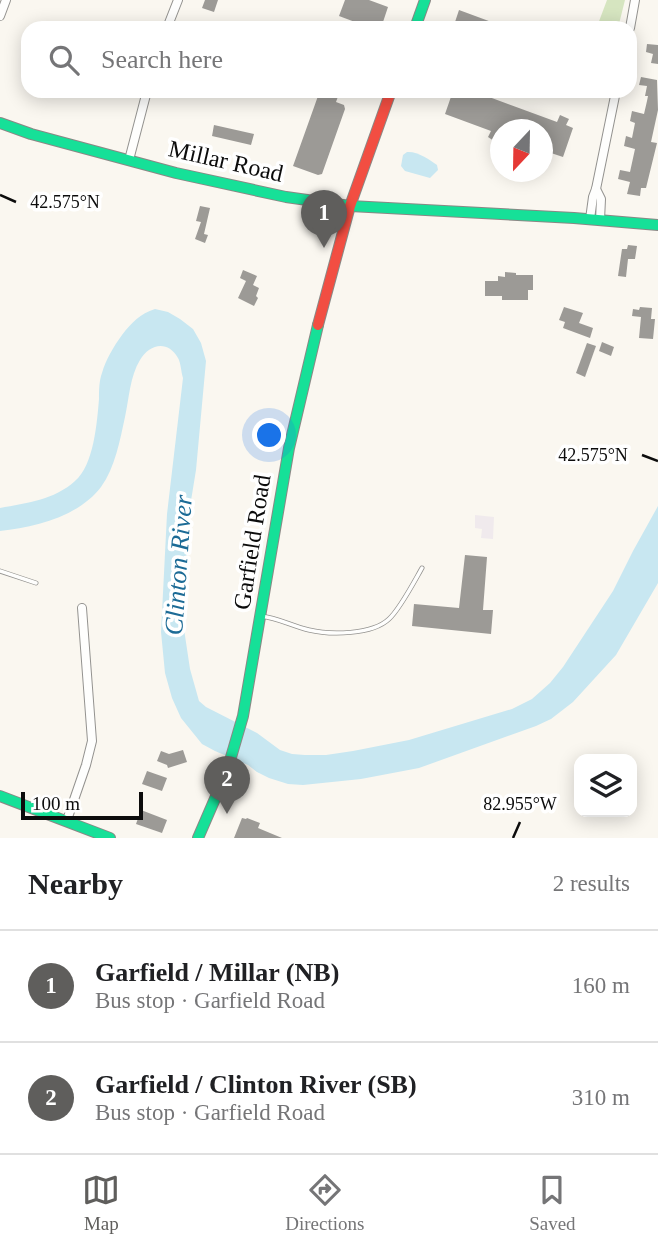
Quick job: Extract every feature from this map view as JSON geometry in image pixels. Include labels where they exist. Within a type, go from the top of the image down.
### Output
[{"type":"main road","points":[[418,21],[425,0]]},
{"type":"main road","name":"Garfield Road","points":[[198,838],[227,771],[243,716],[298,404],[350,206],[389,98]]},
{"type":"main road","name":"Millar Road","points":[[0,123],[31,134],[249,190],[350,206],[658,225]]},
{"type":"main road","points":[[0,796],[110,838]]},
{"type":"street","points":[[0,16],[6,0]]},
{"type":"street","points":[[170,21],[178,0]]},
{"type":"street","points":[[630,21],[635,0]]},
{"type":"street","points":[[129,160],[146,98]]},
{"type":"street","points":[[595,220],[601,200],[597,189],[615,98]]},
{"type":"street","points":[[66,820],[92,741],[82,608]]},
{"type":"lane","points":[[261,616],[309,630],[344,633],[379,626],[389,619],[422,568]]},
{"type":"lane","points":[[0,571],[36,583]]},
{"type":"shaded area","points":[[475,515],[494,517],[493,539],[481,538],[482,529],[475,528]]},
{"type":"green space","points":[[607,0],[625,0],[620,21],[599,21]]},
{"type":"water","points":[[407,152],[427,158],[437,165],[438,170],[430,178],[405,171],[401,166],[403,155]]},
{"type":"water","name":"Clinton River","points":[[155,309],[168,312],[193,329],[201,343],[206,361],[196,470],[188,519],[184,629],[190,669],[199,701],[206,707],[257,733],[280,750],[305,755],[326,755],[409,740],[512,709],[532,699],[563,667],[613,591],[658,506],[658,583],[616,655],[573,702],[551,719],[419,768],[361,779],[288,784],[269,778],[202,744],[181,718],[172,698],[165,673],[161,632],[167,514],[183,378],[179,360],[174,352],[164,346],[158,346],[148,351],[140,360],[132,380],[113,463],[101,487],[80,506],[55,519],[0,531],[0,508],[49,497],[67,487],[81,474],[93,443],[101,376],[106,363],[129,326]]},
{"type":"building","points":[[205,0],[218,0],[214,12],[202,8]]},
{"type":"building","points":[[345,0],[369,0],[388,7],[383,21],[352,21],[339,16]]},
{"type":"building","points":[[459,10],[489,21],[455,21]]},
{"type":"building","points":[[647,44],[658,45],[658,64],[651,63],[653,54],[646,52]]},
{"type":"building","points":[[641,77],[657,80],[658,110],[651,142],[657,143],[646,188],[641,188],[640,196],[627,194],[630,182],[618,179],[620,170],[630,172],[635,149],[624,146],[626,136],[632,138],[635,123],[630,121],[632,111],[644,114],[647,101],[647,86],[639,85]]},
{"type":"building","points":[[317,98],[337,98],[336,102],[344,105],[345,109],[322,174],[293,166]]},
{"type":"building","points":[[451,98],[492,98],[549,119],[490,119],[490,131],[445,114]]},
{"type":"building","points":[[560,115],[569,119],[566,125],[573,128],[563,157],[553,154],[553,121],[557,122]]},
{"type":"building","points":[[214,125],[254,134],[251,145],[212,136]]},
{"type":"building","points":[[200,206],[210,208],[204,234],[208,235],[205,243],[195,239],[201,222],[196,221]]},
{"type":"building","points":[[628,245],[637,246],[635,259],[628,259],[626,277],[618,276],[622,249],[627,249]]},
{"type":"building","points":[[243,270],[257,276],[253,285],[259,288],[256,296],[258,298],[254,306],[238,298],[246,281],[240,278]]},
{"type":"building","points":[[505,272],[533,275],[533,290],[528,290],[528,300],[502,300],[502,296],[485,296],[485,281],[498,281],[498,276],[505,277]]},
{"type":"building","points":[[564,307],[583,313],[579,323],[593,328],[590,338],[563,328],[565,322],[559,320]]},
{"type":"building","points":[[640,307],[652,308],[651,319],[655,319],[653,339],[639,338],[641,317],[632,316],[633,309],[639,310]]},
{"type":"building","points":[[602,342],[614,347],[611,356],[599,351]]},
{"type":"building","points":[[587,343],[596,346],[585,377],[576,373]]},
{"type":"building","points":[[465,555],[487,557],[483,610],[493,610],[491,634],[412,626],[414,604],[459,608]]},
{"type":"building","points":[[183,750],[187,762],[168,768],[157,761],[161,751],[169,754]]},
{"type":"building","points":[[147,771],[167,778],[162,791],[142,784]]},
{"type":"building","points":[[141,810],[167,820],[162,833],[136,824]]},
{"type":"building","points":[[242,818],[260,823],[258,828],[282,838],[234,838]]},
{"type":"traffic: fast","points":[[418,21],[425,0]]},
{"type":"traffic: fast","points":[[0,123],[31,134],[176,173],[286,197],[350,206],[658,225]]},
{"type":"traffic: fast","points":[[198,838],[227,771],[243,716],[289,448],[318,325]]},
{"type":"traffic: fast","points":[[0,796],[110,838]]},
{"type":"traffic: jam","points":[[318,325],[350,206],[389,98]]},
{"type":"place","name":"Garfield / Millar (NB)","points":[[324,248]]},
{"type":"place","name":"Garfield / Clinton River (SB)","points":[[227,814]]}]
